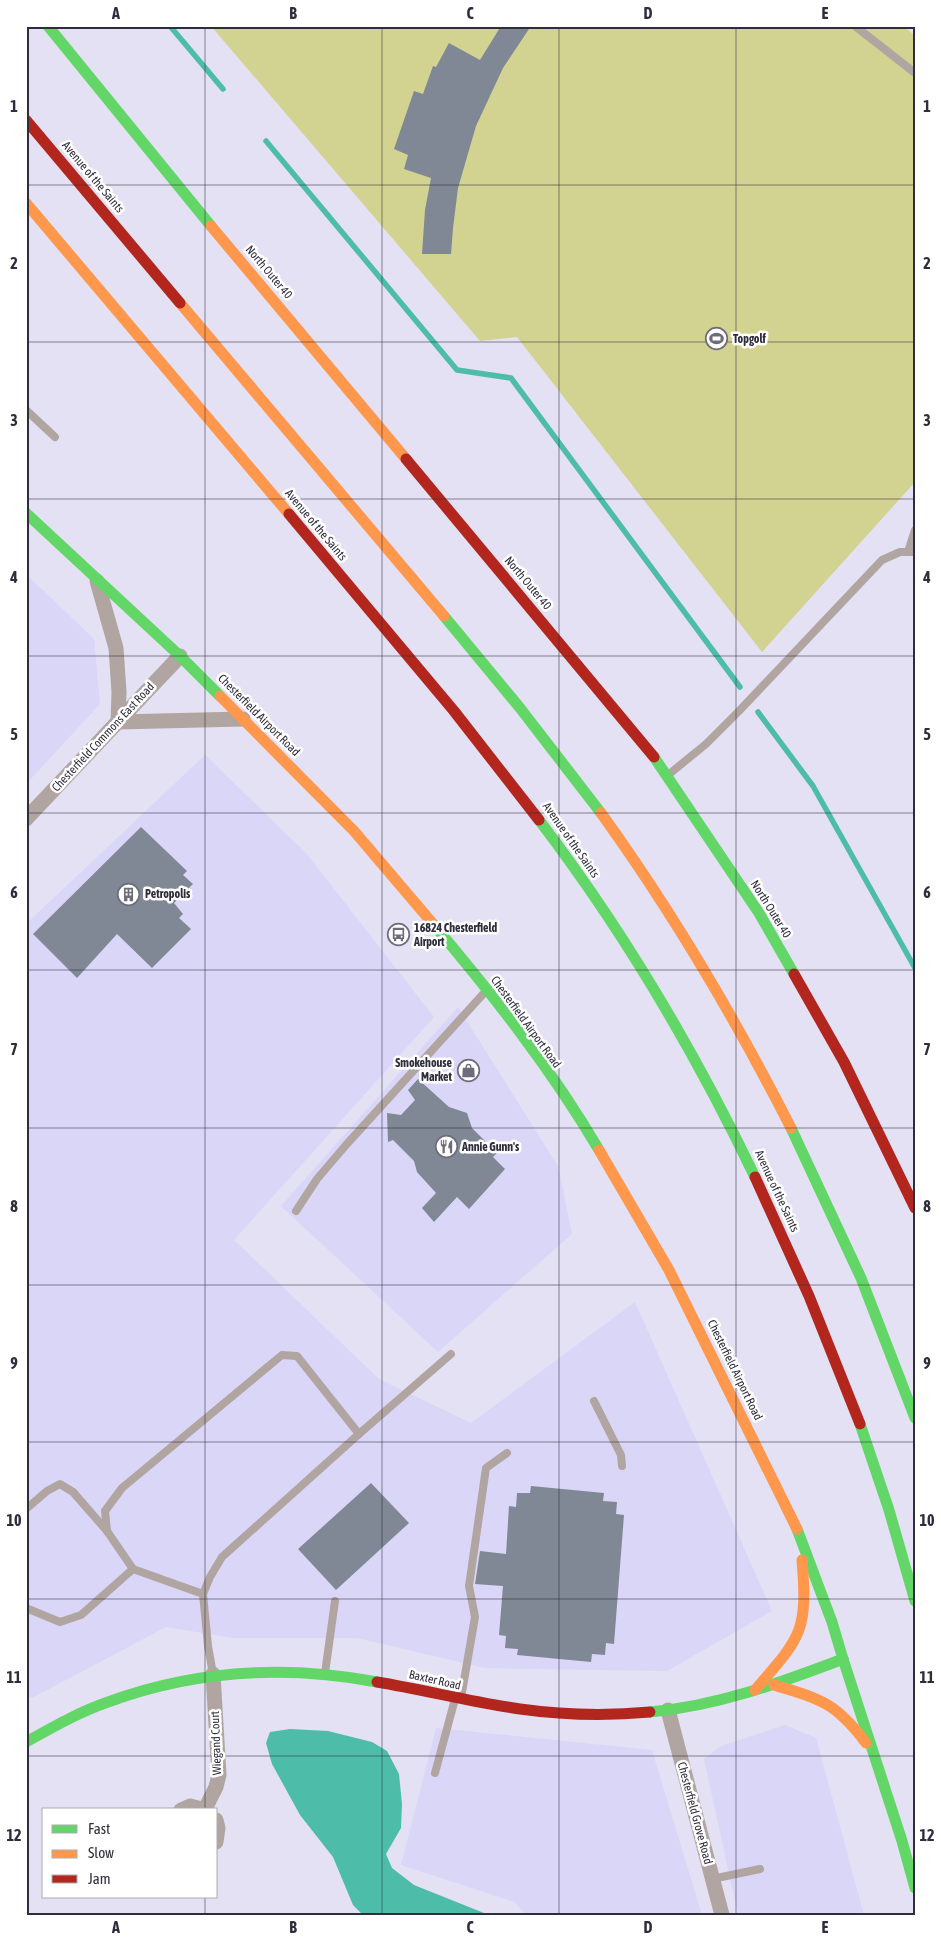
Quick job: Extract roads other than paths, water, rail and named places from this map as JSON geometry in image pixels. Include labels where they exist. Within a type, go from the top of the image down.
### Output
[{"type":"main road","name":"North Outer 40","points":[[48,26],[159,163],[646,747],[759,913],[844,1062],[915,1208]]},
{"type":"main road","name":"Avenue of the Saints","points":[[26,120],[495,678],[571,774],[649,883],[734,1022],[784,1114],[842,1234],[915,1418]]},
{"type":"main road","name":"Avenue of the Saints","points":[[26,203],[468,728],[573,866],[647,977],[713,1092],[800,1274],[846,1387],[872,1458],[915,1601]]},
{"type":"main road","name":"Chesterfield Airport Road","points":[[26,512],[180,656],[354,831],[425,914],[486,990],[584,1125],[656,1246],[711,1351],[799,1532],[821,1588],[902,1841],[915,1888]]},
{"type":"main road","points":[[755,1690],[792,1646],[800,1631],[804,1615],[805,1595],[799,1532]]},
{"type":"main road","name":"Baxter Road","points":[[26,1742],[58,1723],[95,1706],[155,1687],[213,1674],[286,1670],[325,1674],[404,1687],[458,1699],[530,1710],[576,1714],[668,1710],[710,1702],[774,1684],[843,1659]]},
{"type":"main road","points":[[774,1684],[814,1698],[834,1708],[850,1723],[874,1753]]},
{"type":"street","points":[[97,580],[116,648],[119,692],[118,722],[243,718]]},
{"type":"street","name":"Chesterfield Commons East Road","points":[[26,819],[180,656]]},
{"type":"street","name":"Wiegand Court","points":[[206,1808],[219,1775],[213,1674]]},
{"type":"street","name":"Chesterfield Grove Road","points":[[668,1710],[722,1915]]},
{"type":"street","name":"Wiegand Court","points":[[186,1808],[190,1806],[201,1808]]},
{"type":"lane","points":[[855,26],[915,73]]},
{"type":"lane","points":[[26,410],[55,437]]},
{"type":"lane","points":[[667,776],[719,730],[882,560],[900,552],[911,552],[915,530]]},
{"type":"lane","points":[[296,1211],[317,1179],[340,1152],[486,990]]},
{"type":"lane","points":[[213,1674],[208,1646],[204,1594],[210,1577],[222,1557],[451,1354]]},
{"type":"lane","points":[[107,1531],[105,1511],[122,1488],[282,1355],[297,1356],[359,1434]]},
{"type":"lane","points":[[594,1401],[620,1454],[622,1466]]},
{"type":"lane","points":[[435,1773],[458,1699],[475,1617],[469,1586],[486,1468],[507,1453]]},
{"type":"lane","points":[[26,1509],[47,1491],[60,1484],[73,1492],[107,1531],[133,1570],[204,1594]]},
{"type":"lane","points":[[26,1608],[60,1622],[81,1615],[133,1570]]},
{"type":"lane","points":[[325,1674],[335,1601]]},
{"type":"lane","points":[[712,1879],[760,1869]]},
{"type":"waterway","points":[[170,26],[223,89]]},
{"type":"waterway","points":[[266,141],[457,370],[511,378],[740,687]]},
{"type":"waterway","points":[[758,712],[813,786],[915,968]]},
{"type":"place","name":"Topgolf","points":[[717,339]]},
{"type":"place","name":"Petropolis","points":[[129,894]]},
{"type":"place","name":"16824 Chesterfield Airport","points":[[398,935]]},
{"type":"place","name":"Smokehouse Market","points":[[468,1070]]},
{"type":"place","name":"Annie Gunn's","points":[[446,1147]]}]
